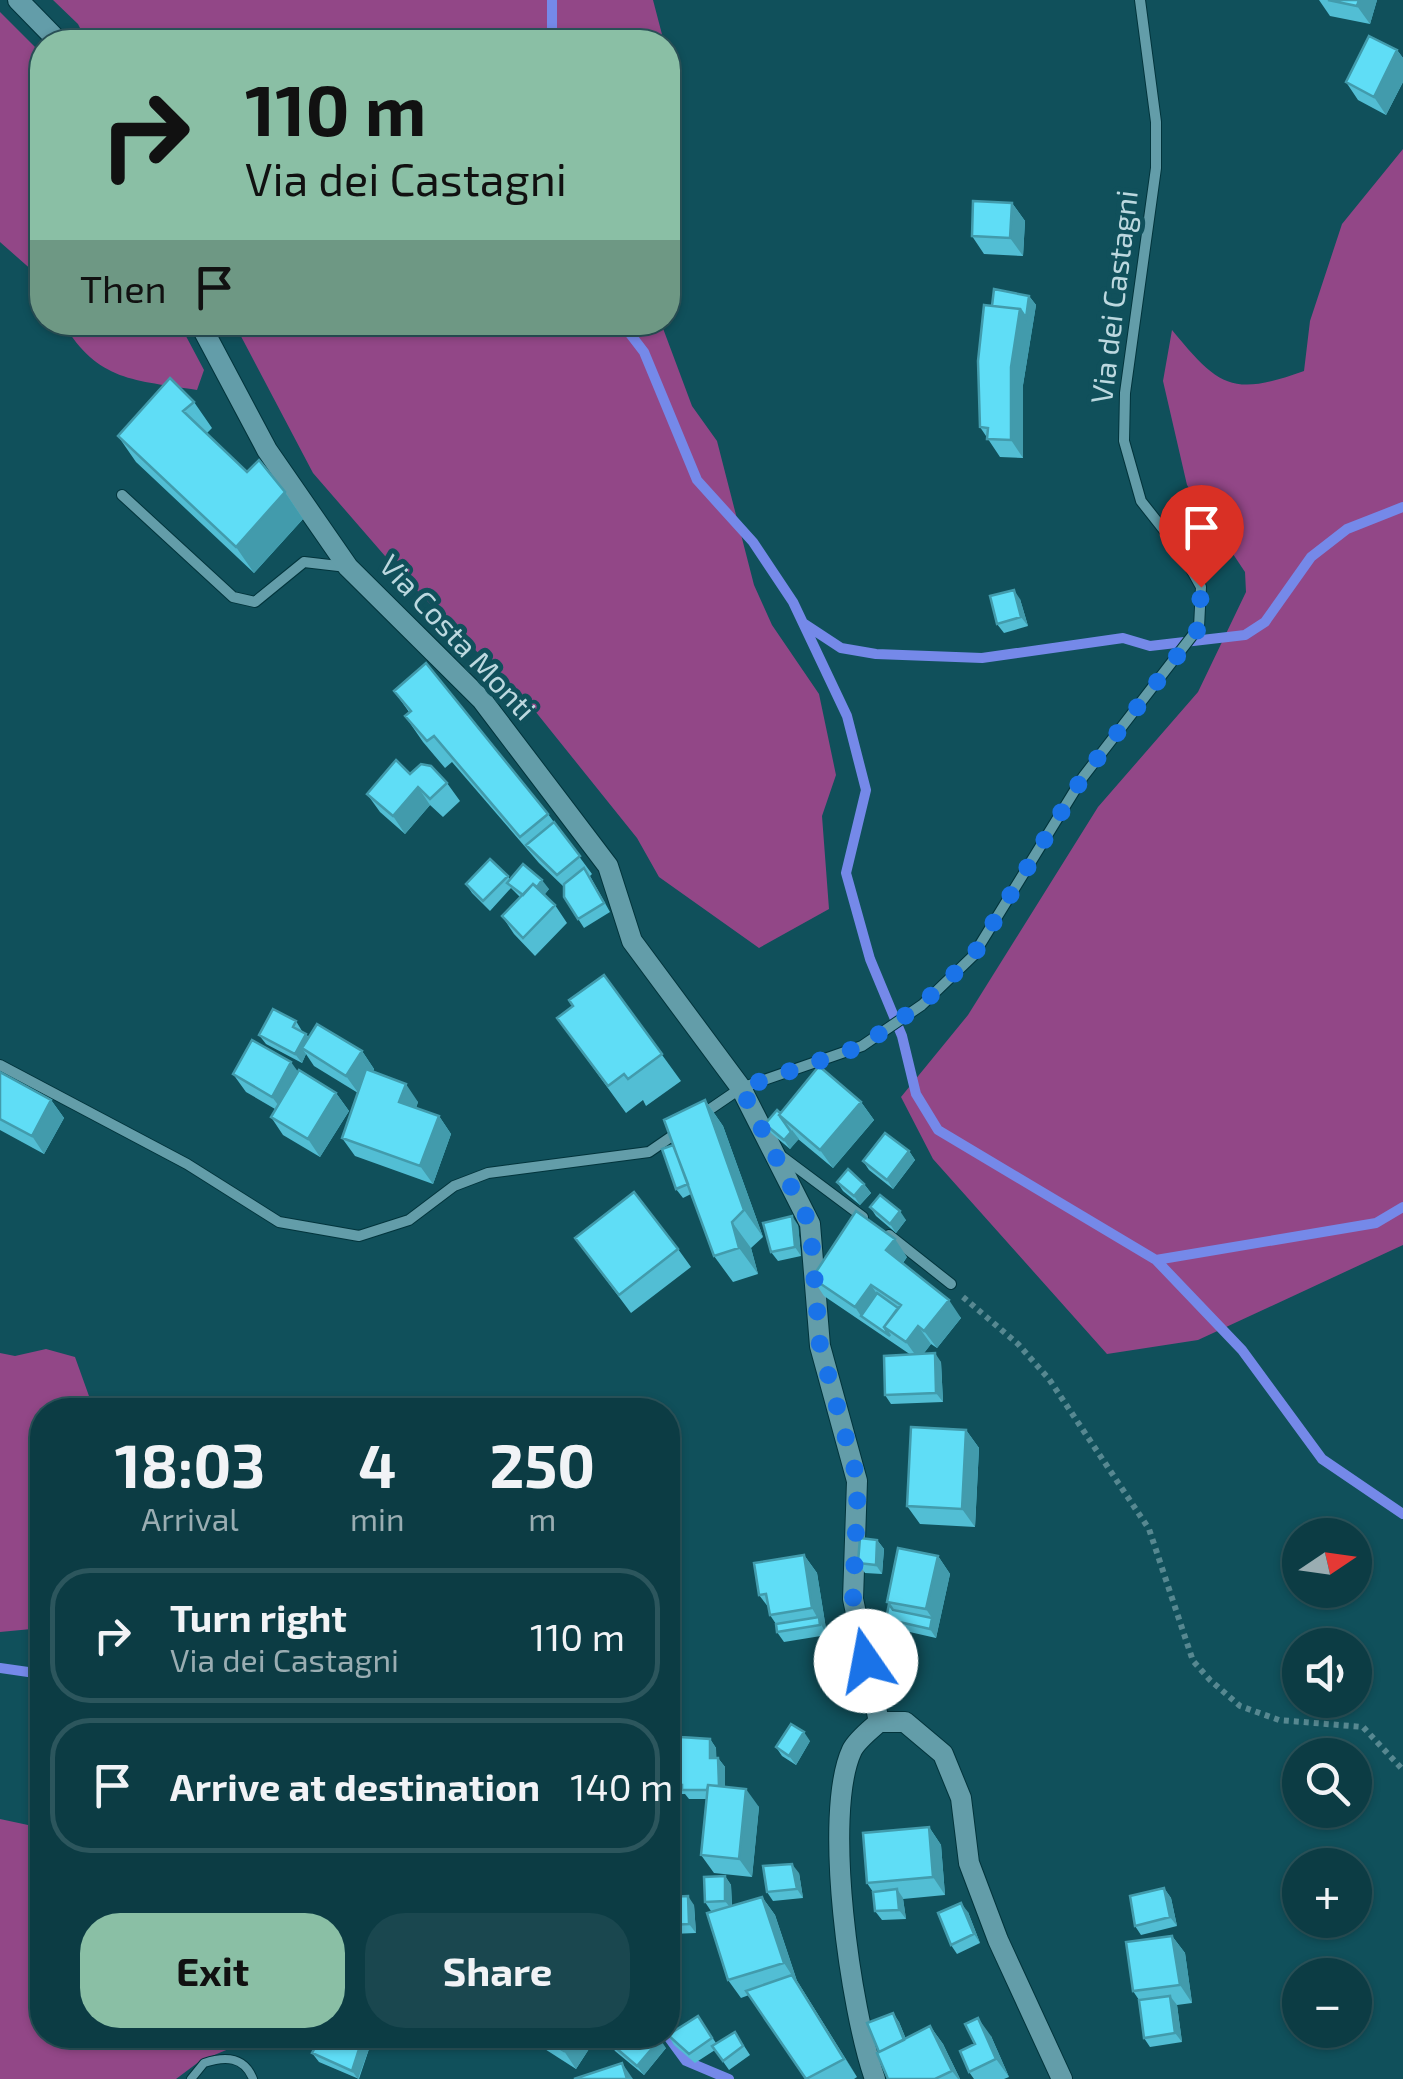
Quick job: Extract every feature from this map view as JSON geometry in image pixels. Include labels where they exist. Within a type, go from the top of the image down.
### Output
[{"type":"street","points":[[18,0],[47,30]]},
{"type":"street","name":"Via dei Castagni","points":[[0,1066],[187,1164],[279,1222],[359,1236],[409,1220],[454,1186],[488,1173],[649,1152],[741,1088],[862,1046],[922,1004],[973,956],[1083,777],[1199,628],[1201,587],[1182,553],[1140,501],[1124,441],[1125,393],[1156,168],[1156,122],[1140,0]]},
{"type":"street","name":"Via Costa Monti","points":[[206,335],[266,450],[348,567],[482,700],[608,866],[632,942],[741,1088],[810,1224],[820,1346],[858,1481],[853,1600],[878,1722]]},
{"type":"street","points":[[122,494],[233,597],[254,602],[304,562],[348,567]]},
{"type":"street","points":[[772,1148],[951,1284]]},
{"type":"street","points":[[875,2079],[862,2042],[848,1962],[840,1805],[852,1748],[878,1722],[905,1722],[943,1754],[961,1798],[975,1878],[1062,2079]]},
{"type":"lane","points":[[191,2079],[204,2063],[218,2058],[244,2063],[253,2079]]},
{"type":"path","points":[[951,1284],[1049,1379],[1149,1528],[1194,1661],[1210,1680],[1240,1706],[1279,1720],[1363,1727],[1403,1770]]},
{"type":"shaded area","points":[[53,0],[653,0],[661,30],[81,30]]},
{"type":"shaded area","points":[[0,12],[30,42],[30,268],[0,242]]},
{"type":"shaded area","points":[[1403,149],[1403,1245],[1198,1340],[1107,1354],[933,1159],[901,1097],[968,1015],[1098,807],[1198,692],[1246,592],[1245,572],[1187,485],[1163,381],[1172,330],[1202,364],[1229,382],[1260,384],[1304,371],[1310,321],[1342,224]]},
{"type":"shaded area","points":[[71,335],[185,335],[204,370],[197,390],[137,380],[104,367]]},
{"type":"shaded area","points":[[240,335],[665,335],[692,406],[717,441],[754,585],[772,625],[819,694],[836,775],[822,816],[829,909],[759,948],[659,877],[637,838],[535,711],[398,571],[313,473]]},
{"type":"shaded area","points":[[46,1349],[75,1357],[90,1398],[30,1398],[30,1629],[0,1632],[0,1353],[15,1356]]},
{"type":"shaded area","points":[[0,1819],[30,1825],[30,2048],[231,2048],[200,2061],[176,2079],[0,2079]]},
{"type":"building","points":[[1328,0],[1359,0],[1357,6]]},
{"type":"building","points":[[1369,36],[1397,50],[1374,97],[1346,82]]},
{"type":"building","points":[[973,201],[1012,203],[1010,238],[972,236]]},
{"type":"building","points":[[994,289],[1029,296],[1026,318],[1020,309],[992,306]]},
{"type":"building","points":[[984,305],[1020,309],[1011,367],[1011,440],[987,439],[988,428],[980,427],[978,361]]},
{"type":"building","points":[[170,378],[194,402],[183,411],[247,472],[259,460],[285,492],[236,547],[118,436]]},
{"type":"building","points":[[1014,590],[1021,617],[997,624],[990,596]]},
{"type":"building","points":[[426,663],[548,814],[520,837],[434,736],[427,741],[405,716],[411,711],[394,691]]},
{"type":"building","points":[[396,760],[410,774],[421,764],[431,766],[447,783],[430,799],[418,787],[393,816],[367,794]]},
{"type":"building","points":[[554,822],[580,856],[557,875],[526,845]]},
{"type":"building","points":[[490,859],[508,876],[483,901],[466,884]]},
{"type":"building","points":[[523,864],[542,880],[523,895],[507,883]]},
{"type":"building","points":[[584,868],[604,903],[578,919],[564,897],[564,884]]},
{"type":"building","points":[[533,884],[555,905],[523,938],[502,916]]},
{"type":"building","points":[[604,975],[662,1054],[628,1079],[624,1074],[608,1086],[557,1018],[573,1006],[569,1000]]},
{"type":"building","points":[[273,1009],[296,1021],[293,1027],[306,1034],[295,1054],[259,1035]]},
{"type":"building","points":[[317,1024],[362,1051],[346,1076],[302,1048]]},
{"type":"building","points":[[252,1040],[291,1062],[272,1097],[233,1074]]},
{"type":"building","points":[[819,1066],[861,1102],[820,1150],[779,1115]]},
{"type":"building","points":[[366,1069],[406,1084],[399,1102],[439,1116],[420,1166],[342,1138]]},
{"type":"building","points":[[299,1070],[336,1093],[308,1139],[271,1117]]},
{"type":"building","points":[[0,1072],[51,1100],[32,1136],[0,1119]]},
{"type":"building","points":[[705,1100],[744,1210],[732,1222],[739,1248],[714,1256],[664,1120]]},
{"type":"building","points":[[777,1110],[791,1132],[784,1140],[765,1124]]},
{"type":"building","points":[[885,1133],[909,1151],[887,1180],[863,1161]]},
{"type":"building","points":[[673,1145],[688,1184],[676,1189],[662,1149]]},
{"type":"building","points":[[848,1169],[864,1184],[854,1196],[837,1182]]},
{"type":"building","points":[[634,1192],[678,1249],[619,1295],[575,1238]]},
{"type":"building","points":[[880,1195],[900,1211],[890,1224],[870,1207]]},
{"type":"building","points":[[856,1211],[895,1239],[886,1250],[949,1300],[924,1331],[918,1326],[906,1342],[884,1327],[901,1305],[871,1285],[855,1307],[812,1278]]},
{"type":"building","points":[[792,1216],[795,1247],[771,1252],[763,1223]]},
{"type":"building","points":[[877,1293],[898,1308],[884,1327],[890,1336],[861,1316]]},
{"type":"building","points":[[935,1353],[936,1393],[885,1395],[884,1356]]},
{"type":"building","points":[[911,1427],[966,1430],[962,1509],[907,1506]]},
{"type":"building","points":[[860,1538],[877,1540],[876,1565],[858,1563]]},
{"type":"building","points":[[898,1548],[938,1556],[926,1609],[887,1602]]},
{"type":"building","points":[[804,1555],[812,1608],[770,1615],[766,1594],[759,1595],[754,1563]]},
{"type":"building","points":[[889,1604],[893,1610],[932,1618],[930,1629],[886,1619]]},
{"type":"building","points":[[819,1617],[820,1625],[777,1632],[776,1624]]},
{"type":"building","points":[[791,1724],[804,1732],[789,1756],[776,1747]]},
{"type":"building","points":[[680,1731],[681,1737],[710,1739],[710,1758],[718,1758],[719,1786],[682,1790]]},
{"type":"building","points":[[708,1785],[746,1789],[739,1859],[701,1855]]},
{"type":"building","points":[[929,1827],[933,1877],[867,1883],[863,1833]]},
{"type":"building","points":[[792,1864],[797,1889],[767,1892],[763,1866]]},
{"type":"building","points":[[725,1876],[725,1901],[705,1902],[704,1877]]},
{"type":"building","points":[[1164,1888],[1170,1917],[1135,1926],[1130,1896]]},
{"type":"building","points":[[897,1889],[899,1910],[875,1911],[873,1892]]},
{"type":"building","points":[[680,1896],[688,1896],[689,1924],[680,1924]]},
{"type":"building","points":[[762,1897],[784,1963],[728,1980],[707,1913]]},
{"type":"building","points":[[961,1903],[974,1934],[951,1945],[938,1913]]},
{"type":"building","points":[[1172,1936],[1180,1985],[1133,1991],[1126,1942]]},
{"type":"building","points":[[792,1975],[844,2059],[806,2079],[746,1991]]},
{"type":"building","points":[[1170,1996],[1175,2033],[1144,2038],[1139,2000]]},
{"type":"building","points":[[893,2013],[904,2040],[879,2052],[867,2023]]},
{"type":"building","points":[[698,2016],[712,2038],[689,2054],[680,2046],[680,2027]]},
{"type":"building","points":[[978,2018],[996,2059],[969,2072],[960,2051],[975,2044],[965,2024]]},
{"type":"building","points":[[930,2026],[952,2071],[935,2079],[888,2079],[877,2053]]},
{"type":"building","points":[[735,2032],[743,2046],[723,2061],[712,2046]]},
{"type":"building","points":[[315,2048],[359,2048],[352,2071],[312,2053]]},
{"type":"building","points":[[616,2048],[652,2048],[637,2066]]},
{"type":"building","points":[[622,2063],[627,2079],[574,2079]]},
{"type":"waterway","points":[[552,0],[552,30]]},
{"type":"waterway","points":[[631,335],[644,352],[697,480],[753,542],[793,602],[847,716],[866,790],[846,873],[870,959],[902,1036],[916,1094],[938,1130],[1156,1260],[1242,1350],[1322,1459],[1403,1514]]},
{"type":"waterway","points":[[803,623],[841,648],[876,654],[982,658],[1123,638],[1150,646],[1245,635],[1265,622],[1311,557],[1347,529],[1403,507]]},
{"type":"waterway","points":[[1156,1260],[1376,1223],[1403,1207]]},
{"type":"waterway","points":[[0,1668],[30,1672]]},
{"type":"waterway","points":[[676,2048],[686,2061],[729,2079]]},
{"type":"route","points":[[866,1661],[853,1600],[858,1481],[820,1346],[810,1224],[741,1088],[862,1046],[922,1004],[973,956],[1083,777],[1199,628],[1204,605],[1201,587]]}]
